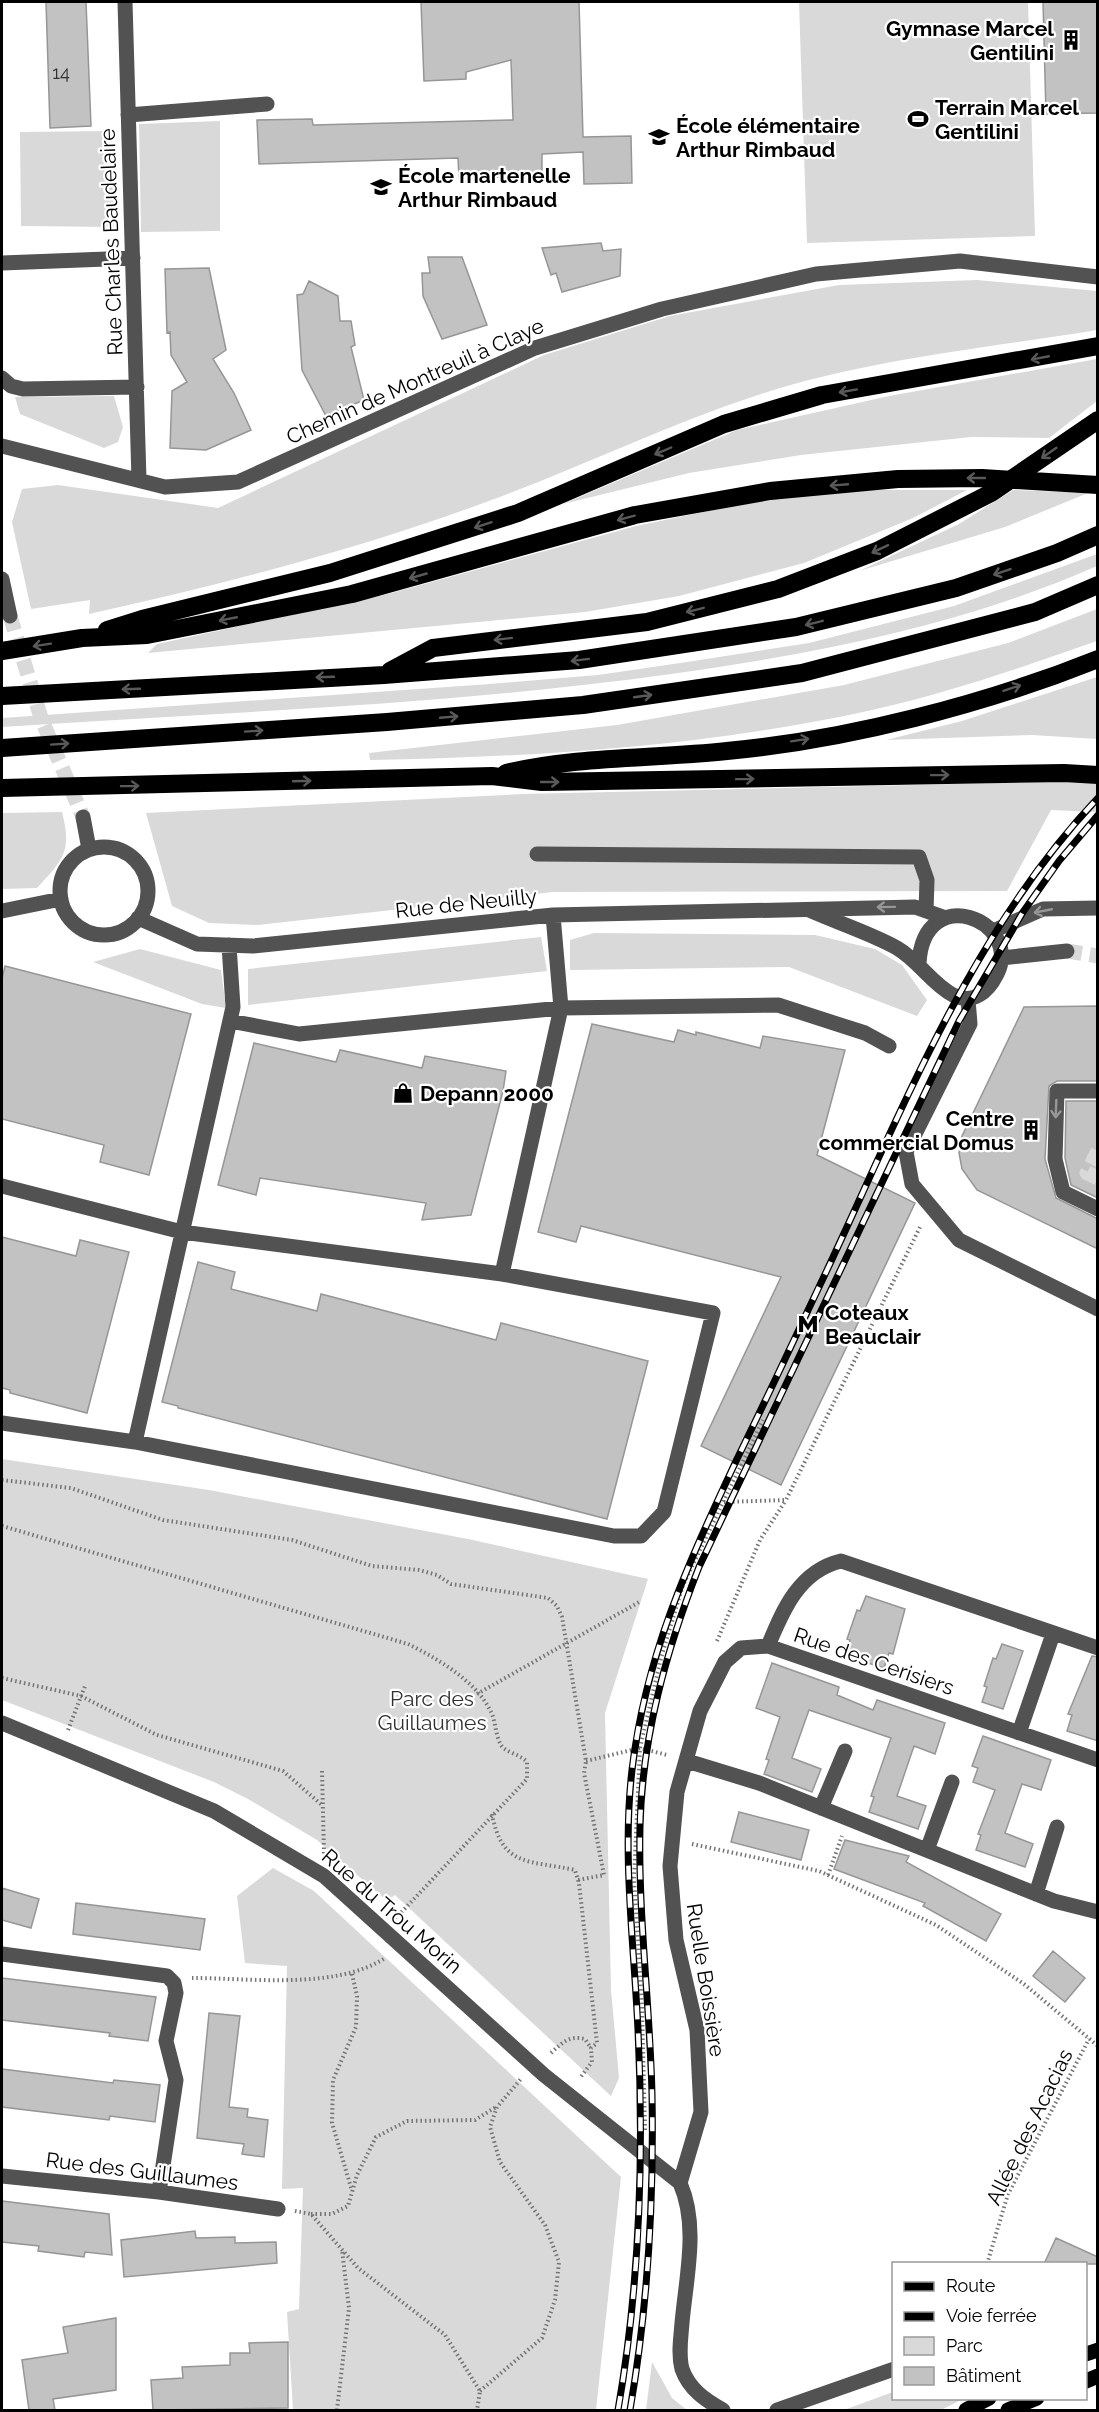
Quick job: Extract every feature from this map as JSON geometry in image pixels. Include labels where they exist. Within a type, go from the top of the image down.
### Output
[{"type":"highway","points":[[82,638],[142,619],[330,573],[518,513],[724,424],[822,395],[1098,346]]},
{"type":"highway","points":[[384,675],[433,648],[647,622],[778,589],[877,551],[991,493],[1098,420]]},
{"type":"highway","points":[[2,651],[82,638],[147,635],[352,594],[635,515],[770,491],[898,479],[982,478],[1098,485]]},
{"type":"highway","points":[[2,696],[384,675],[579,660],[796,627],[956,588],[1057,554],[1098,535]]},
{"type":"highway","points":[[2,748],[387,722],[583,705],[802,673],[1035,612],[1098,585]]},
{"type":"highway","points":[[492,776],[541,765],[729,751],[842,733],[956,706],[1098,659]]},
{"type":"highway","points":[[2,788],[492,776],[542,782],[1064,773],[1098,775]]},
{"type":"main road","points":[[966,2410],[984,2400]]},
{"type":"main road","points":[[1008,2410],[1032,2400]]},
{"type":"street","name":"Rue Charles Baudelaire","points":[[125,2],[140,480]]},
{"type":"street","points":[[128,115],[267,104]]},
{"type":"street","points":[[2,263],[133,258]]},
{"type":"street","name":"Chemin de Montreuil à Claye","points":[[2,446],[165,487],[238,483],[535,348],[663,309],[816,274],[960,261],[1098,277]]},
{"type":"street","points":[[2,378],[10,386],[22,389],[137,387]]},
{"type":"street","points":[[2,579],[10,616]]},
{"type":"street","points":[[83,817],[89,849]]},
{"type":"street","points":[[102,847],[126,852],[143,870],[148,895],[138,918],[118,932],[93,933],[72,921],[60,899],[63,874],[74,859],[89,849],[102,847]]},
{"type":"street","points":[[537,854],[919,857],[927,880],[926,911]]},
{"type":"street","points":[[2,911],[60,899]]},
{"type":"street","name":"Rue de Neuilly","points":[[138,918],[197,944],[253,946],[553,915],[915,906],[942,917]]},
{"type":"street","name":"Rue de Neuilly","points":[[803,908],[896,948],[919,963]]},
{"type":"street","points":[[993,931],[1043,909],[1098,908]]},
{"type":"street","points":[[502,1274],[561,1008],[553,915]]},
{"type":"street","points":[[962,915],[981,921],[993,931],[1001,958],[994,981],[980,995],[968,999],[955,996],[930,979],[919,963],[920,945],[927,931],[942,917],[962,915]]},
{"type":"street","points":[[135,1442],[233,1007],[229,945]]},
{"type":"street","points":[[1001,958],[1067,951]]},
{"type":"street","points":[[968,999],[970,1024],[906,1152],[912,1184],[959,1240],[1098,1309]]},
{"type":"street","points":[[230,1021],[299,1034],[561,1008],[778,1005],[865,1033],[889,1046]]},
{"type":"street","points":[[1098,1091],[1057,1091],[1054,1159],[1063,1192],[1098,1209]]},
{"type":"street","points":[[2,1186],[182,1233],[502,1274],[713,1313],[664,1512],[641,1536],[614,1536],[135,1442],[2,1423]]},
{"type":"street","name":"Rue des Cerisiers","points":[[1098,1648],[841,1561],[831,1563],[809,1576],[787,1602],[768,1646],[1098,1760]]},
{"type":"street","points":[[1019,1733],[1053,1634]]},
{"type":"street","name":"Ruelle Boissière","points":[[680,2183],[701,2112],[697,2030],[676,1940],[671,1841],[677,1792],[700,1711],[725,1662],[741,1648],[768,1646]]},
{"type":"street","name":"Rue du Trou Morin","points":[[2,1723],[214,1811],[324,1876],[386,1929],[533,2066],[680,2183]]},
{"type":"street","points":[[821,1808],[845,1751]]},
{"type":"street","points":[[687,1761],[737,1776],[821,1808],[1036,1894],[1098,1912]]},
{"type":"street","points":[[927,1850],[952,1782]]},
{"type":"street","points":[[1036,1894],[1057,1827]]},
{"type":"street","points":[[2,1954],[167,1976],[174,1983],[176,1993],[166,2041],[176,2080],[159,2192]]},
{"type":"street","name":"Rue des Guillaumes","points":[[2,2176],[159,2192],[278,2209]]},
{"type":"street","points":[[680,2183],[688,2202],[691,2230],[680,2347],[682,2368],[693,2388],[705,2400],[723,2410]]},
{"type":"street","points":[[777,2410],[892,2370]]},
{"type":"path","points":[[716,1643],[760,1540],[786,1500],[931,1206]]},
{"type":"path","points":[[646,2155],[642,2007],[634,1878],[640,1748],[661,1658],[683,1585],[764,1420]]},
{"type":"path","points":[[2,1480],[71,1488],[163,1520],[292,1540],[372,1566],[419,1570],[437,1575],[451,1584],[548,1598],[558,1606],[568,1644],[586,1761],[584,1773],[604,1875],[578,1880]]},
{"type":"path","points":[[723,1502],[786,1500]]},
{"type":"path","points":[[2,1526],[408,1644],[454,1670],[477,1694],[490,1708],[501,1744],[506,1750],[520,1754],[527,1762],[527,1779],[386,1929]]},
{"type":"path","points":[[477,1694],[641,1601]]},
{"type":"path","points":[[2,1678],[81,1696],[157,1735],[283,1772],[323,1806]]},
{"type":"path","points":[[60,1748],[85,1686]]},
{"type":"path","points":[[586,1761],[640,1748],[687,1761]]},
{"type":"path","points":[[322,1771],[324,1876]]},
{"type":"path","points":[[492,1814],[496,1836],[514,1858],[575,1870],[597,2043],[591,2048]]},
{"type":"path","points":[[828,1875],[848,1819]]},
{"type":"path","points":[[671,1841],[828,1875],[936,1925],[1024,1984],[1098,2046]]},
{"type":"path","points":[[174,1983],[190,1978],[303,1978],[352,1974],[373,1965],[403,1945]]},
{"type":"path","points":[[352,1974],[357,1996],[356,2027],[333,2080],[332,2123],[352,2192]]},
{"type":"path","points":[[551,2053],[563,2041],[576,2037],[585,2039],[591,2048],[592,2062],[576,2081]]},
{"type":"path","name":"Allée des Acacias","points":[[988,2262],[1008,2194],[1089,2039]]},
{"type":"path","points":[[278,2209],[312,2214],[332,2214],[348,2206],[357,2175],[376,2138],[407,2121],[475,2120],[497,2107],[533,2066]]},
{"type":"path","points":[[477,2410],[480,2391],[542,2337],[555,2301],[559,2262],[545,2225],[500,2162],[490,2127],[497,2107]]},
{"type":"path","points":[[312,2214],[358,2268],[445,2335],[480,2391]]},
{"type":"path","points":[[337,2410],[349,2308],[342,2250]]},
{"type":"green space","name":"Terrain Marcel Gentilini","points":[[799,2],[1028,2],[1035,236],[807,243]]},
{"type":"green space","points":[[220,121],[220,231],[141,232],[139,124]]},
{"type":"green space","points":[[111,131],[114,227],[21,226],[20,132]]},
{"type":"green space","points":[[977,280],[1097,291],[1097,330],[924,356],[838,373],[755,396],[692,419],[505,495],[351,547],[194,590],[89,614],[90,600],[31,609],[12,522],[22,489],[58,485],[218,508],[544,355],[670,316],[839,285]]},
{"type":"green space","points":[[1097,359],[1097,401],[1049,438],[971,437],[801,455],[689,473],[563,504],[737,430],[889,396]]},
{"type":"green space","points":[[114,396],[123,427],[118,442],[104,448],[20,414],[15,397]]},
{"type":"green space","points":[[864,490],[967,490],[913,518],[804,563],[679,596],[585,612],[148,653],[157,644],[388,594],[636,526],[766,499]]},
{"type":"green space","points":[[1013,490],[1088,493],[1005,527],[859,571],[959,524]]},
{"type":"green space","points":[[1097,554],[1097,566],[1046,587],[942,621],[834,647],[725,666],[588,685],[504,693],[2,727],[2,718],[598,675],[809,643],[954,606]]},
{"type":"green space","points":[[1097,609],[1097,641],[952,689],[863,712],[802,724],[679,742],[556,753],[370,760],[369,753],[617,725],[844,685],[1008,643]]},
{"type":"green space","points":[[1097,677],[1097,739],[1032,735],[886,740],[962,721]]},
{"type":"green space","points":[[1084,781],[1098,783],[1097,812],[1051,810],[1007,891],[553,892],[258,925],[209,923],[172,906],[146,813],[523,794]]},
{"type":"green space","points":[[62,812],[66,846],[54,869],[37,888],[2,889],[2,813]]},
{"type":"green space","points":[[594,933],[815,935],[875,949],[902,965],[927,1000],[917,1016],[789,967],[570,970],[570,940]]},
{"type":"green space","points":[[541,937],[547,971],[248,1005],[248,969]]},
{"type":"green space","points":[[140,949],[221,970],[226,1008],[202,1004],[93,962]]},
{"type":"green space","name":"Parc des Guillaumes","points":[[2,1459],[209,1490],[468,1539],[648,1579],[605,1713],[611,1990],[619,2078],[611,2096],[395,1895],[387,1901],[317,1840],[248,1799],[214,1782],[2,1700]]},
{"type":"green space","points":[[273,1868],[314,1891],[621,2177],[596,2410],[293,2410],[287,2312],[299,2309],[303,2188],[282,2189],[287,1966],[245,1963],[237,1896]]},
{"type":"green space","points":[[652,2362],[672,2398],[687,2410],[646,2410]]},
{"type":"green space","points":[[892,2392],[892,2400],[961,2400],[941,2410],[844,2410]]},
{"type":"building","points":[[46,2],[86,2],[91,126],[50,128]]},
{"type":"building","points":[[421,2],[579,2],[583,137],[631,136],[632,183],[584,184],[583,152],[542,154],[542,176],[459,178],[458,158],[259,164],[257,120],[312,119],[313,125],[513,120],[511,60],[466,72],[466,79],[424,81]]},
{"type":"building","name":"Gymnase Marcel Gentilini","points":[[1043,2],[1098,2],[1098,113],[1046,114]]},
{"type":"building","points":[[601,243],[603,251],[621,249],[620,276],[562,292],[556,273],[551,275],[542,248]]},
{"type":"building","points":[[428,257],[462,257],[487,325],[442,339],[423,296],[422,273],[430,273]]},
{"type":"building","points":[[209,268],[226,350],[213,359],[234,393],[251,430],[206,450],[170,448],[172,391],[187,382],[171,355],[170,332],[167,333],[165,269]]},
{"type":"building","points":[[309,281],[338,296],[340,321],[351,321],[355,345],[351,347],[364,400],[326,416],[302,370],[297,295],[303,294]]},
{"type":"building","points":[[5,966],[191,1014],[149,1175],[100,1162],[104,1145],[2,1119],[2,979]]},
{"type":"building","name":"Centre commercial Domus","points":[[1098,1006],[1098,1081],[1057,1081],[1049,1086],[1045,1159],[1056,1198],[1098,1219],[1098,1249],[977,1190],[962,1169],[959,1153],[962,1136],[1024,1007]]},
{"type":"building","points":[[592,1024],[674,1042],[678,1030],[696,1035],[696,1032],[760,1048],[763,1036],[845,1050],[817,1155],[915,1203],[781,1485],[701,1446],[781,1277],[581,1226],[576,1242],[538,1232]]},
{"type":"building","points":[[254,1043],[336,1062],[340,1050],[422,1068],[425,1056],[506,1071],[503,1091],[471,1215],[422,1220],[426,1203],[260,1178],[256,1195],[218,1185]]},
{"type":"building","points":[[1066,1101],[1098,1101],[1098,1198],[1071,1185],[1065,1158]]},
{"type":"building","points":[[2,1237],[76,1256],[80,1240],[129,1252],[87,1413],[10,1393],[10,1390],[2,1388]]},
{"type":"building","points":[[198,1262],[235,1272],[231,1289],[317,1311],[321,1294],[496,1340],[501,1323],[648,1361],[607,1519],[162,1402]]},
{"type":"building","points":[[866,1596],[905,1609],[893,1654],[889,1653],[884,1668],[846,1656],[850,1640],[847,1639],[857,1610],[860,1611]]},
{"type":"building","points":[[1002,1644],[1023,1651],[1003,1709],[982,1702],[987,1687],[984,1686],[993,1658],[996,1659]]},
{"type":"building","points":[[1092,1656],[1098,1657],[1098,1741],[1067,1731],[1072,1715],[1068,1714]]},
{"type":"building","points":[[772,1663],[839,1687],[837,1695],[873,1710],[877,1700],[945,1723],[935,1754],[914,1746],[897,1796],[926,1806],[918,1829],[869,1812],[874,1797],[871,1796],[891,1738],[809,1710],[792,1758],[821,1769],[812,1792],[764,1774],[769,1760],[766,1759],[780,1717],[756,1708]]},
{"type":"building","points":[[983,1736],[1051,1760],[1041,1790],[1022,1784],[1005,1833],[1033,1844],[1025,1867],[976,1850],[981,1835],[978,1834],[995,1790],[973,1782],[978,1768],[972,1766]]},
{"type":"building","points":[[739,1812],[809,1830],[801,1860],[731,1842]]},
{"type":"building","points":[[845,1840],[909,1856],[906,1862],[1001,1914],[986,1941],[923,1906],[925,1903],[834,1869]]},
{"type":"building","points":[[2,1888],[39,1899],[31,1928],[2,1920]]},
{"type":"building","points":[[76,1903],[205,1919],[200,1950],[73,1934]]},
{"type":"building","points":[[1053,1951],[1085,1978],[1065,2002],[1033,1976]]},
{"type":"building","points":[[2,1978],[156,1997],[148,2041],[109,2036],[110,2033],[2,2020]]},
{"type":"building","points":[[209,2013],[240,2016],[229,2107],[248,2109],[247,2117],[268,2120],[264,2157],[242,2154],[244,2144],[197,2138]]},
{"type":"building","points":[[2,2069],[113,2083],[114,2080],[160,2085],[155,2122],[110,2116],[109,2120],[2,2107]]},
{"type":"building","points":[[2,2201],[109,2214],[112,2255],[85,2252],[84,2257],[38,2251],[39,2246],[2,2242]]},
{"type":"building","points":[[195,2231],[196,2238],[235,2237],[235,2243],[276,2242],[277,2263],[124,2277],[121,2240]]},
{"type":"building","points":[[1056,2238],[1098,2257],[1098,2264],[1045,2262]]},
{"type":"building","points":[[116,2318],[116,2390],[53,2399],[55,2410],[29,2410],[22,2360],[68,2353],[63,2327]]},
{"type":"building","points":[[288,2342],[288,2408],[153,2410],[151,2380],[183,2378],[182,2367],[230,2365],[230,2353],[250,2353],[249,2343]]},
{"type":"tunnel","points":[[10,616],[41,718],[83,817]]},
{"type":"tunnel","points":[[1067,951],[1098,956]]},
{"type":"tunnel","points":[[1098,1151],[1087,1173],[1098,1178]]},
{"type":"railway","points":[[618,2410],[636,2268],[640,2173],[640,2078],[628,1867],[629,1802],[639,1727],[658,1648],[686,1573],[719,1498],[940,1031],[1011,909],[1052,851],[1098,798]]},
{"type":"railway","points":[[630,2410],[645,2292],[652,2173],[652,2094],[641,1894],[640,1827],[645,1760],[666,1662],[699,1567],[959,1021],[1023,912],[1059,861],[1098,815]]},
{"type":"place","name":"Gymnase Marcel Gentilini","points":[[1071,40]]},
{"type":"place","name":"Terrain Marcel Gentilini","points":[[918,119]]},
{"type":"place","name":"École élémentaire Arthur Rimbaud","points":[[659,137]]},
{"type":"place","name":"École martenelle Arthur Rimbaud","points":[[381,187]]},
{"type":"place","name":"Depann 2000","points":[[403,1093]]},
{"type":"place","name":"Centre commercial Domus","points":[[1031,1130]]},
{"type":"place","name":"Coteaux Beauclair","points":[[808,1324]]}]
